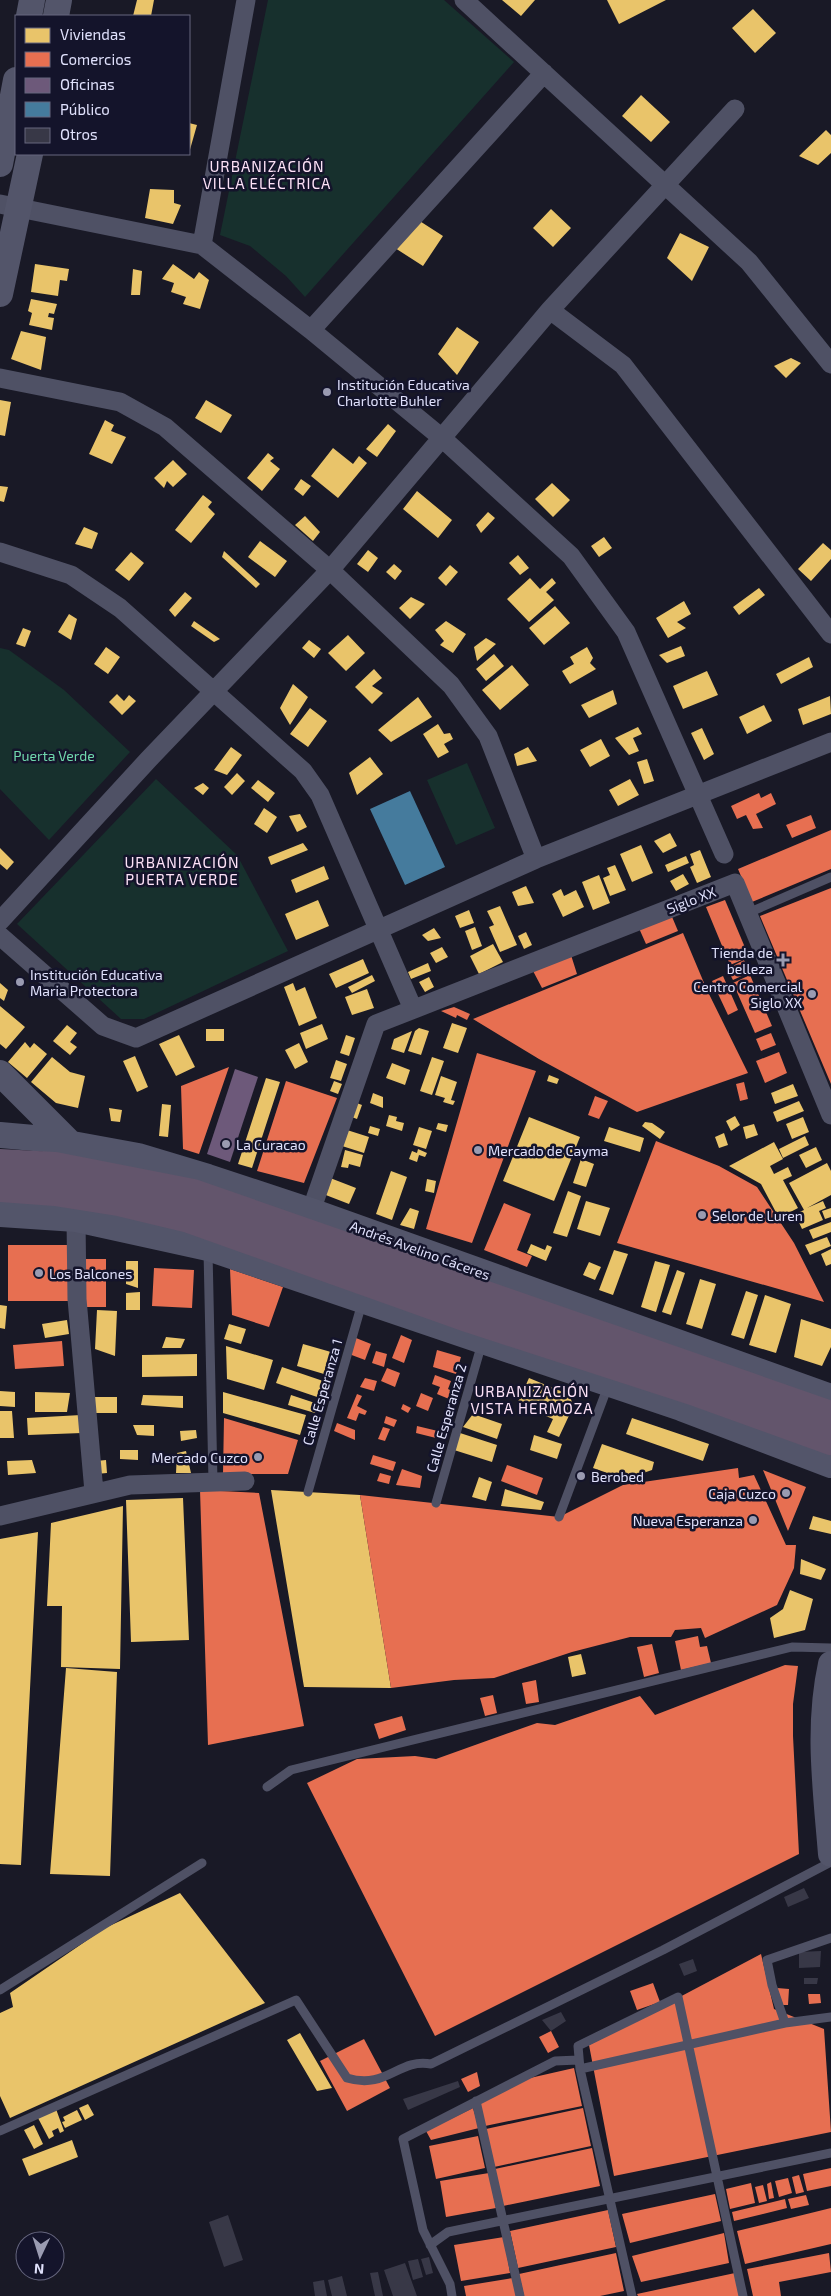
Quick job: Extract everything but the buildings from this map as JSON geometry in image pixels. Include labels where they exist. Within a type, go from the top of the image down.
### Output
[{"type":"highway","name":"Andrés Avelino Cáceres","points":[[0,1163],[55,1166],[193,1193],[700,1383],[831,1441]]},
{"type":"highway","name":"Andrés Avelino Cáceres","points":[[0,1188],[55,1192],[118,1202],[189,1219],[304,1258],[470,1319],[700,1383],[831,1415]]},
{"type":"main road","points":[[29,15],[32,0]]},
{"type":"main road","points":[[56,15],[59,0]]},
{"type":"main road","points":[[0,164],[15,85]]},
{"type":"main road","points":[[0,294],[10,206],[30,155]]},
{"type":"main road","points":[[0,1073],[70,1143]]},
{"type":"main road","name":"Andrés Avelino Cáceres","points":[[0,1135],[70,1143],[138,1156],[311,1211],[831,1397]]},
{"type":"main road","points":[[0,1214],[76,1219],[208,1248],[681,1408],[831,1465]]},
{"type":"main road","points":[[831,1664],[823,1739],[831,1854]]},
{"type":"street","points":[[202,245],[246,0]]},
{"type":"street","points":[[464,0],[749,262],[831,364]]},
{"type":"street","points":[[311,330],[544,73]]},
{"type":"street","points":[[0,921],[213,692],[330,570],[550,310],[735,109]]},
{"type":"street","points":[[10,206],[202,245],[311,330],[442,438],[571,556],[626,632],[724,854]]},
{"type":"street","points":[[550,310],[623,365],[831,634]]},
{"type":"street","points":[[0,378],[120,402],[165,427],[330,570],[451,685],[488,736],[536,859]]},
{"type":"street","points":[[0,552],[71,575],[120,608],[302,771],[320,795],[412,1009],[376,1024],[311,1211]]},
{"type":"street","points":[[0,936],[103,1026],[136,1038],[303,965],[377,929],[536,859],[831,742]]},
{"type":"street","name":"Siglo XX","points":[[412,1009],[735,883],[785,1008],[820,1085],[831,1115]]},
{"type":"street","points":[[76,1219],[77,1299],[94,1492]]},
{"type":"street","points":[[0,1516],[94,1492],[130,1485],[245,1481]]},
{"type":"lane","points":[[748,914],[831,877]]},
{"type":"lane","points":[[208,1248],[213,1481]]},
{"type":"lane","name":"Calle Esperanza 1","points":[[308,1492],[363,1300]]},
{"type":"lane","name":"Calle Esperanza 2","points":[[436,1504],[482,1340]]},
{"type":"lane","points":[[559,1517],[609,1384]]},
{"type":"lane","points":[[267,1787],[291,1770],[396,1743],[792,1647],[831,1648]]},
{"type":"lane","points":[[0,2132],[296,2000],[347,2078],[361,2082],[379,2080],[418,2062],[431,2064],[663,1950],[831,1862]]},
{"type":"lane","points":[[0,1990],[202,1863]]},
{"type":"lane","points":[[784,2023],[772,1985],[767,1960],[831,1938]]},
{"type":"lane","points":[[632,2296],[579,2064],[578,2046],[678,1997],[743,2296]]},
{"type":"lane","points":[[452,2296],[450,2284],[423,2230],[403,2138],[555,2060],[579,2064],[689,2045],[784,2023],[831,2017]]},
{"type":"lane","points":[[476,2101],[520,2296]]},
{"type":"lane","points":[[430,2245],[448,2232],[831,2153]]},
{"type":"green space","points":[[268,0],[444,0],[514,62],[305,297],[286,276],[250,246],[220,235]]},
{"type":"green space","name":"Puerta Verde","points":[[0,648],[9,650],[64,690],[130,752],[49,840],[0,789]]},
{"type":"green space","points":[[467,763],[495,828],[456,845],[427,780]]},
{"type":"green space","points":[[156,779],[237,855],[288,951],[144,1019],[121,1019],[17,924]]},
{"type":"place","name":"Institución Educativa Charlotte Buhler","points":[[327,392]]},
{"type":"place","name":"Tienda de belleza","points":[[783,960]]},
{"type":"place","name":"Institución Educativa Maria Protectora","points":[[20,982]]},
{"type":"place","name":"Centro Comercial Siglo XX","points":[[812,994]]},
{"type":"place","name":"La Curacao","points":[[226,1144]]},
{"type":"place","name":"Mercado de Cayma","points":[[478,1150]]},
{"type":"place","name":"Selor de Luren","points":[[702,1215]]},
{"type":"place","name":"Los Balcones","points":[[39,1273]]},
{"type":"place","name":"Mercado Cuzco","points":[[258,1457]]},
{"type":"place","name":"Berobed","points":[[581,1476]]},
{"type":"place","name":"Caja Cuzco","points":[[786,1493]]},
{"type":"place","name":"Nueva Esperanza","points":[[753,1520]]},
{"type":"district","name":"URBANIZACIÓN VILLA ELÉCTRICA","points":[[267,174]]},
{"type":"district","name":"URBANIZACIÓN PUERTA VERDE","points":[[182,870]]},
{"type":"district","name":"URBANIZACIÓN VISTA HERMOZA","points":[[532,1400]]}]
